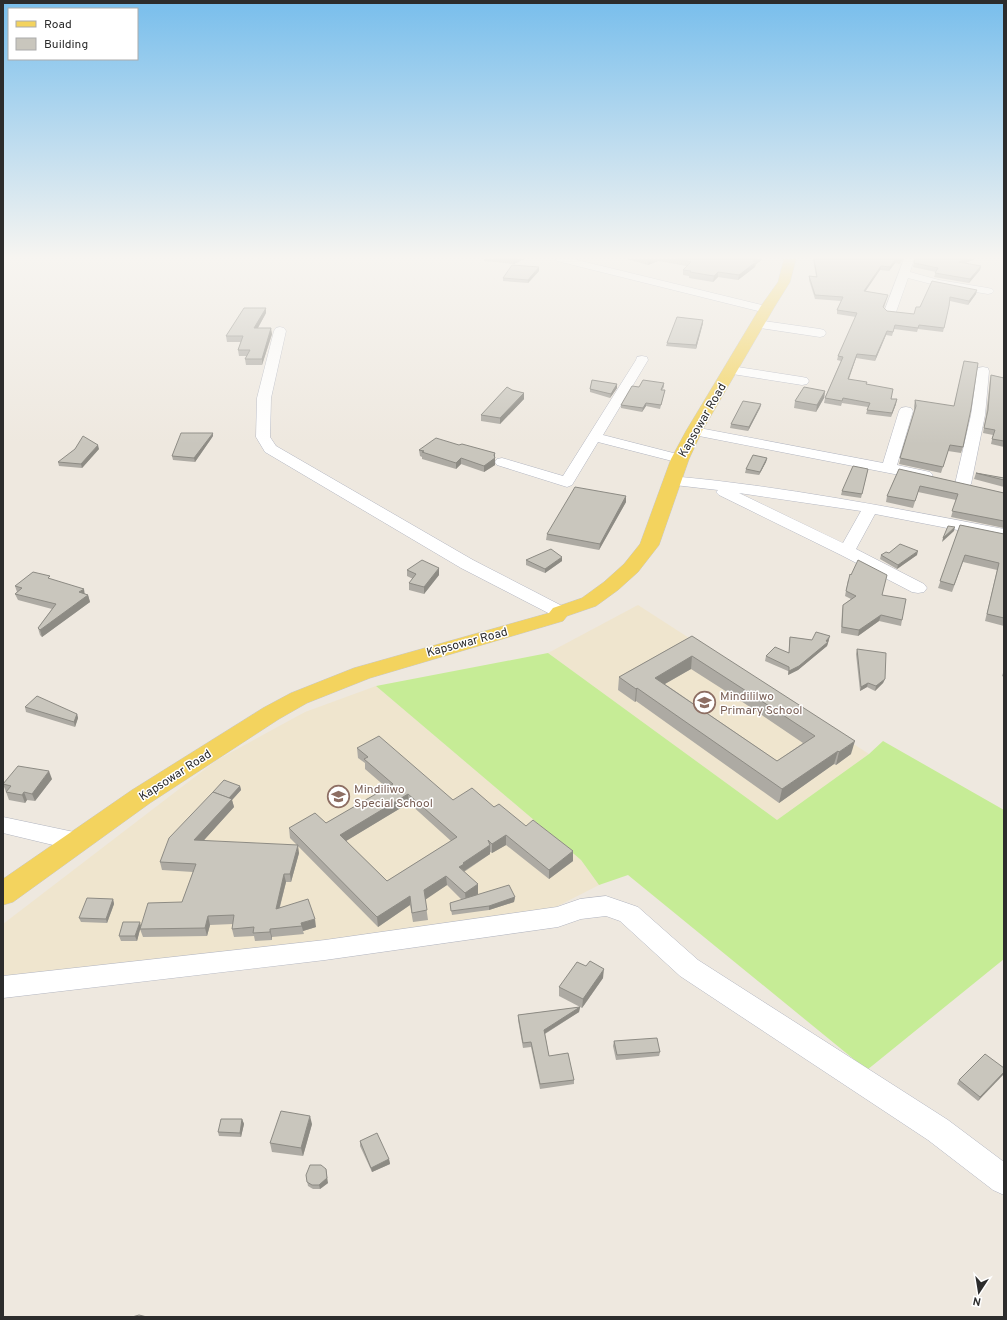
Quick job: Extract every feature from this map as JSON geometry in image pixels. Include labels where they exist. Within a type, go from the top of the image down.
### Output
[{"type":"main road","name":"Kapsowar Road","points":[[3,894],[74,841],[195,761],[297,699],[345,679],[410,657],[556,617],[560,612],[589,602],[611,586],[631,568],[649,545],[680,459],[694,431],[760,321]]},
{"type":"street","points":[[775,321],[820,333]]},
{"type":"street","points":[[280,331],[264,398],[263,437],[270,449],[467,564],[560,612]]},
{"type":"street","points":[[502,462],[567,482],[642,360]]},
{"type":"street","points":[[731,370],[802,381]]},
{"type":"street","points":[[694,431],[889,468],[970,486],[983,371]]},
{"type":"street","points":[[889,468],[906,411]]},
{"type":"street","points":[[594,437],[680,459]]},
{"type":"street","points":[[671,481],[707,484],[870,508],[1004,534]]},
{"type":"street","points":[[707,484],[847,551],[918,588]]},
{"type":"street","points":[[847,551],[870,508]]},
{"type":"street","points":[[3,825],[74,841]]},
{"type":"street","points":[[3,987],[325,950],[558,917],[580,910],[606,906],[629,914],[689,968],[938,1130],[1004,1180]]},
{"type":"shaded area","name":"Mindililwo Primary School","points":[[638,605],[869,754],[777,820],[548,653]]},
{"type":"shaded area","name":"Mindiliwo Special School","points":[[376,686],[581,860],[599,885],[554,908],[402,932],[227,953],[3,976],[3,924],[217,760],[305,712]]},
{"type":"green space","points":[[548,653],[777,820],[869,754],[883,741],[1004,810],[1004,959],[867,1070],[628,875],[599,885],[581,860],[376,686]]},
{"type":"building","points":[[236,321],[258,321],[254,328],[271,328],[262,359],[245,359],[250,350],[238,350],[243,336],[226,336]]},
{"type":"building","points":[[676,321],[703,321],[696,345],[667,343]]},
{"type":"building","points":[[854,321],[946,321],[944,328],[919,325],[918,328],[895,325],[893,332],[887,331],[876,356],[857,354],[848,379],[893,389],[891,399],[897,399],[892,413],[867,410],[870,403],[843,398],[842,401],[825,398],[843,357],[838,356]]},
{"type":"building","points":[[964,361],[978,363],[963,447],[950,445],[943,467],[900,458],[916,406],[915,400],[954,406]]},
{"type":"building","points":[[991,375],[1004,378],[1004,441],[992,439],[995,430],[984,428],[988,410]]},
{"type":"building","points":[[592,380],[617,384],[611,394],[590,389]]},
{"type":"building","points":[[643,380],[664,383],[661,390],[665,390],[661,405],[646,403],[643,408],[621,405],[632,386],[639,387]]},
{"type":"building","points":[[507,387],[524,393],[500,418],[481,415]]},
{"type":"building","points":[[804,387],[825,391],[817,405],[795,401]]},
{"type":"building","points":[[743,401],[761,404],[749,427],[731,424]]},
{"type":"building","points":[[181,433],[213,433],[194,458],[172,456]]},
{"type":"building","points":[[83,436],[98,445],[81,464],[58,462],[75,449]]},
{"type":"building","points":[[436,438],[495,453],[495,458],[484,466],[461,458],[456,463],[419,450]]},
{"type":"building","points":[[753,455],[767,458],[760,472],[746,469]]},
{"type":"building","points":[[853,466],[868,469],[862,494],[842,491]]},
{"type":"building","points":[[899,469],[1004,493],[1004,521],[952,511],[958,494],[920,486],[915,501],[887,496]]},
{"type":"building","points":[[976,473],[1004,478],[1004,480]]},
{"type":"building","points":[[575,487],[626,496],[600,544],[547,534]]},
{"type":"building","points":[[960,525],[1004,534],[1004,618],[987,614],[999,563],[965,555],[954,585],[940,581]]},
{"type":"building","points":[[948,526],[955,527],[943,538]]},
{"type":"building","points":[[900,544],[918,551],[898,565],[881,555],[886,552],[889,553]]},
{"type":"building","points":[[551,549],[562,557],[545,569],[526,560]]},
{"type":"building","points":[[422,560],[439,568],[424,587],[409,583],[416,574],[407,570]]},
{"type":"building","points":[[858,560],[887,575],[882,595],[906,599],[902,620],[881,615],[859,630],[842,627],[843,605],[856,596],[846,591],[850,574],[851,575]]},
{"type":"building","points":[[33,572],[50,576],[48,578],[84,589],[79,592],[88,595],[40,630],[38,628],[56,604],[15,594],[22,588],[15,586]]},
{"type":"building","points":[[816,632],[830,636],[826,641],[828,642],[799,666],[789,671],[789,667],[766,656],[775,647],[789,653],[790,637],[812,640]]},
{"type":"building","points":[[692,636],[855,741],[782,789],[619,677]],"holes":[[[692,656],[815,736],[777,761],[655,678]]]},
{"type":"building","points":[[857,649],[886,653],[885,679],[876,686],[868,683],[861,687]]},
{"type":"building","points":[[37,696],[77,714],[74,722],[25,707]]},
{"type":"building","points":[[379,736],[453,800],[472,788],[494,807],[499,804],[526,826],[533,820],[573,851],[549,870],[506,835],[492,844],[488,840],[490,845],[459,867],[478,884],[465,893],[446,876],[424,890],[427,910],[412,913],[410,896],[377,917],[289,828],[315,813],[326,823],[393,784],[364,759],[368,757],[357,748]],"holes":[[[408,794],[457,837],[387,881],[340,835]]]},
{"type":"building","points":[[18,766],[49,771],[32,794],[24,792],[22,795],[6,792],[11,786],[3,784]]},
{"type":"building","points":[[224,780],[240,786],[229,798],[213,792]]},
{"type":"building","points":[[213,792],[232,799],[194,840],[298,845],[290,874],[284,874],[276,909],[308,899],[315,919],[301,923],[302,926],[270,929],[270,932],[253,933],[254,927],[232,929],[234,915],[208,916],[205,928],[140,929],[148,903],[182,902],[196,864],[160,862],[169,838]]},
{"type":"building","points":[[509,885],[515,897],[489,906],[451,911],[450,903]]},
{"type":"building","points":[[87,898],[113,899],[106,919],[79,918]]},
{"type":"building","points":[[123,922],[140,922],[135,936],[119,936]]},
{"type":"building","points":[[590,961],[604,969],[583,999],[559,987],[577,962],[586,966]]},
{"type":"building","points":[[580,1007],[544,1030],[549,1056],[568,1053],[574,1080],[540,1084],[531,1042],[523,1043],[518,1015]]},
{"type":"building","points":[[657,1038],[660,1052],[617,1055],[614,1041]]},
{"type":"building","points":[[985,1054],[1004,1068],[1004,1072],[980,1097],[959,1080]]},
{"type":"building","points":[[281,1111],[310,1116],[301,1148],[270,1143]]},
{"type":"building","points":[[221,1119],[242,1119],[240,1133],[218,1132]]},
{"type":"building","points":[[377,1133],[389,1159],[371,1168],[360,1141]]},
{"type":"building","points":[[310,1165],[321,1165],[326,1169],[327,1178],[319,1185],[312,1185],[307,1182],[306,1175]]},
{"type":"building","points":[[139,1315],[147,1317],[132,1317]]},
{"type":"place","name":"Mindililwo Primary School","points":[[704,703]]},
{"type":"place","name":"Mindiliwo Special School","points":[[338,796]]}]
